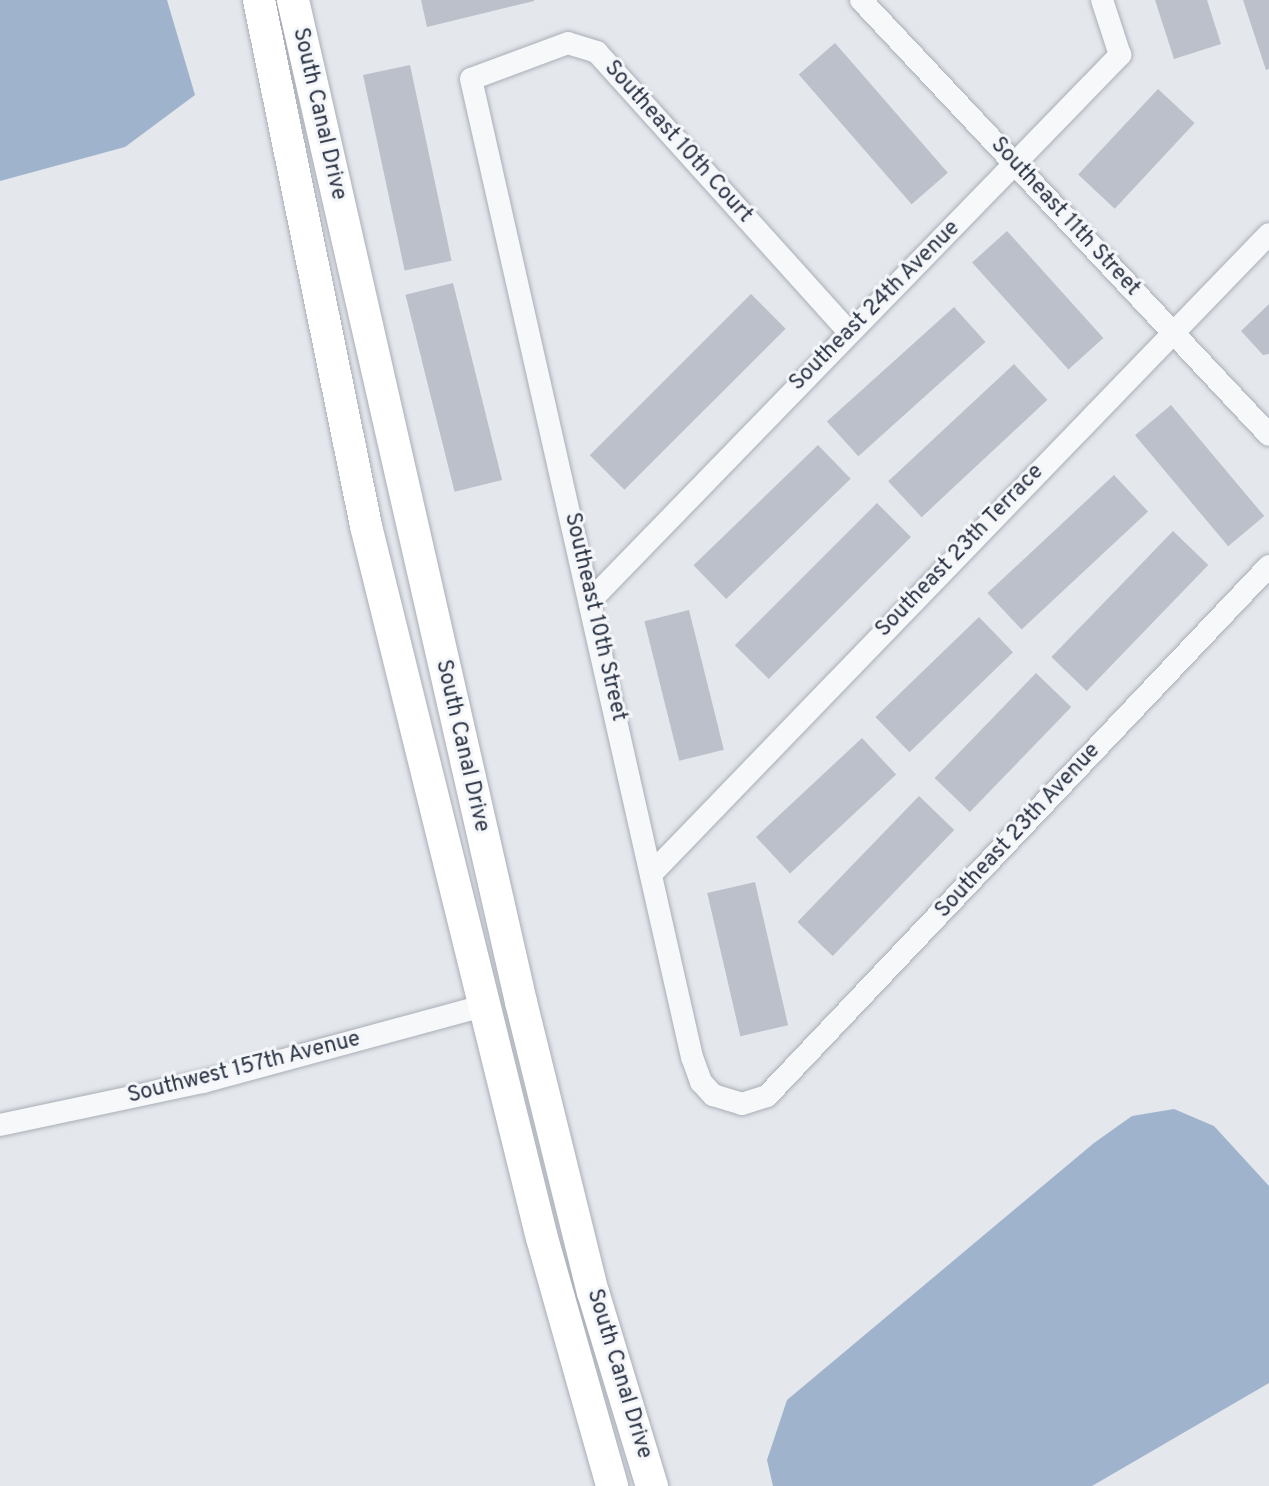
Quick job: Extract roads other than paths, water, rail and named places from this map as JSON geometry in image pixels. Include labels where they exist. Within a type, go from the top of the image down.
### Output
[{"type":"street","name":"South Canal Drive","points":[[259,0],[366,526],[542,1238],[612,1486]]},
{"type":"street","name":"South Canal Drive","points":[[293,0],[521,1002],[593,1292],[652,1486]]},
{"type":"street","name":"Southeast 11th Street","points":[[861,0],[1269,435]]},
{"type":"street","name":"Southeast 24th Avenue","points":[[591,600],[848,331],[1017,166],[1120,55],[1102,0]]},
{"type":"street","name":"Southeast 10th Court","points":[[471,79],[568,43],[597,52],[848,331]]},
{"type":"street","name":"Southeast 10th Street","points":[[471,79],[701,1082],[729,1102],[767,1096]]},
{"type":"street","name":"Southeast 23th Terrace","points":[[654,871],[1172,331],[1269,234]]},
{"type":"street","name":"Southeast 23th Avenue","points":[[767,1096],[1269,566]]},
{"type":"street","name":"Southwest 157th Avenue","points":[[0,1125],[203,1082],[486,1005]]},
{"type":"water","points":[[0,0],[167,0],[195,95],[125,147],[0,181]]},
{"type":"water","points":[[1174,1109],[1214,1126],[1269,1186],[1269,1383],[1092,1486],[773,1486],[767,1460],[787,1400],[1094,1143],[1132,1116]]}]
